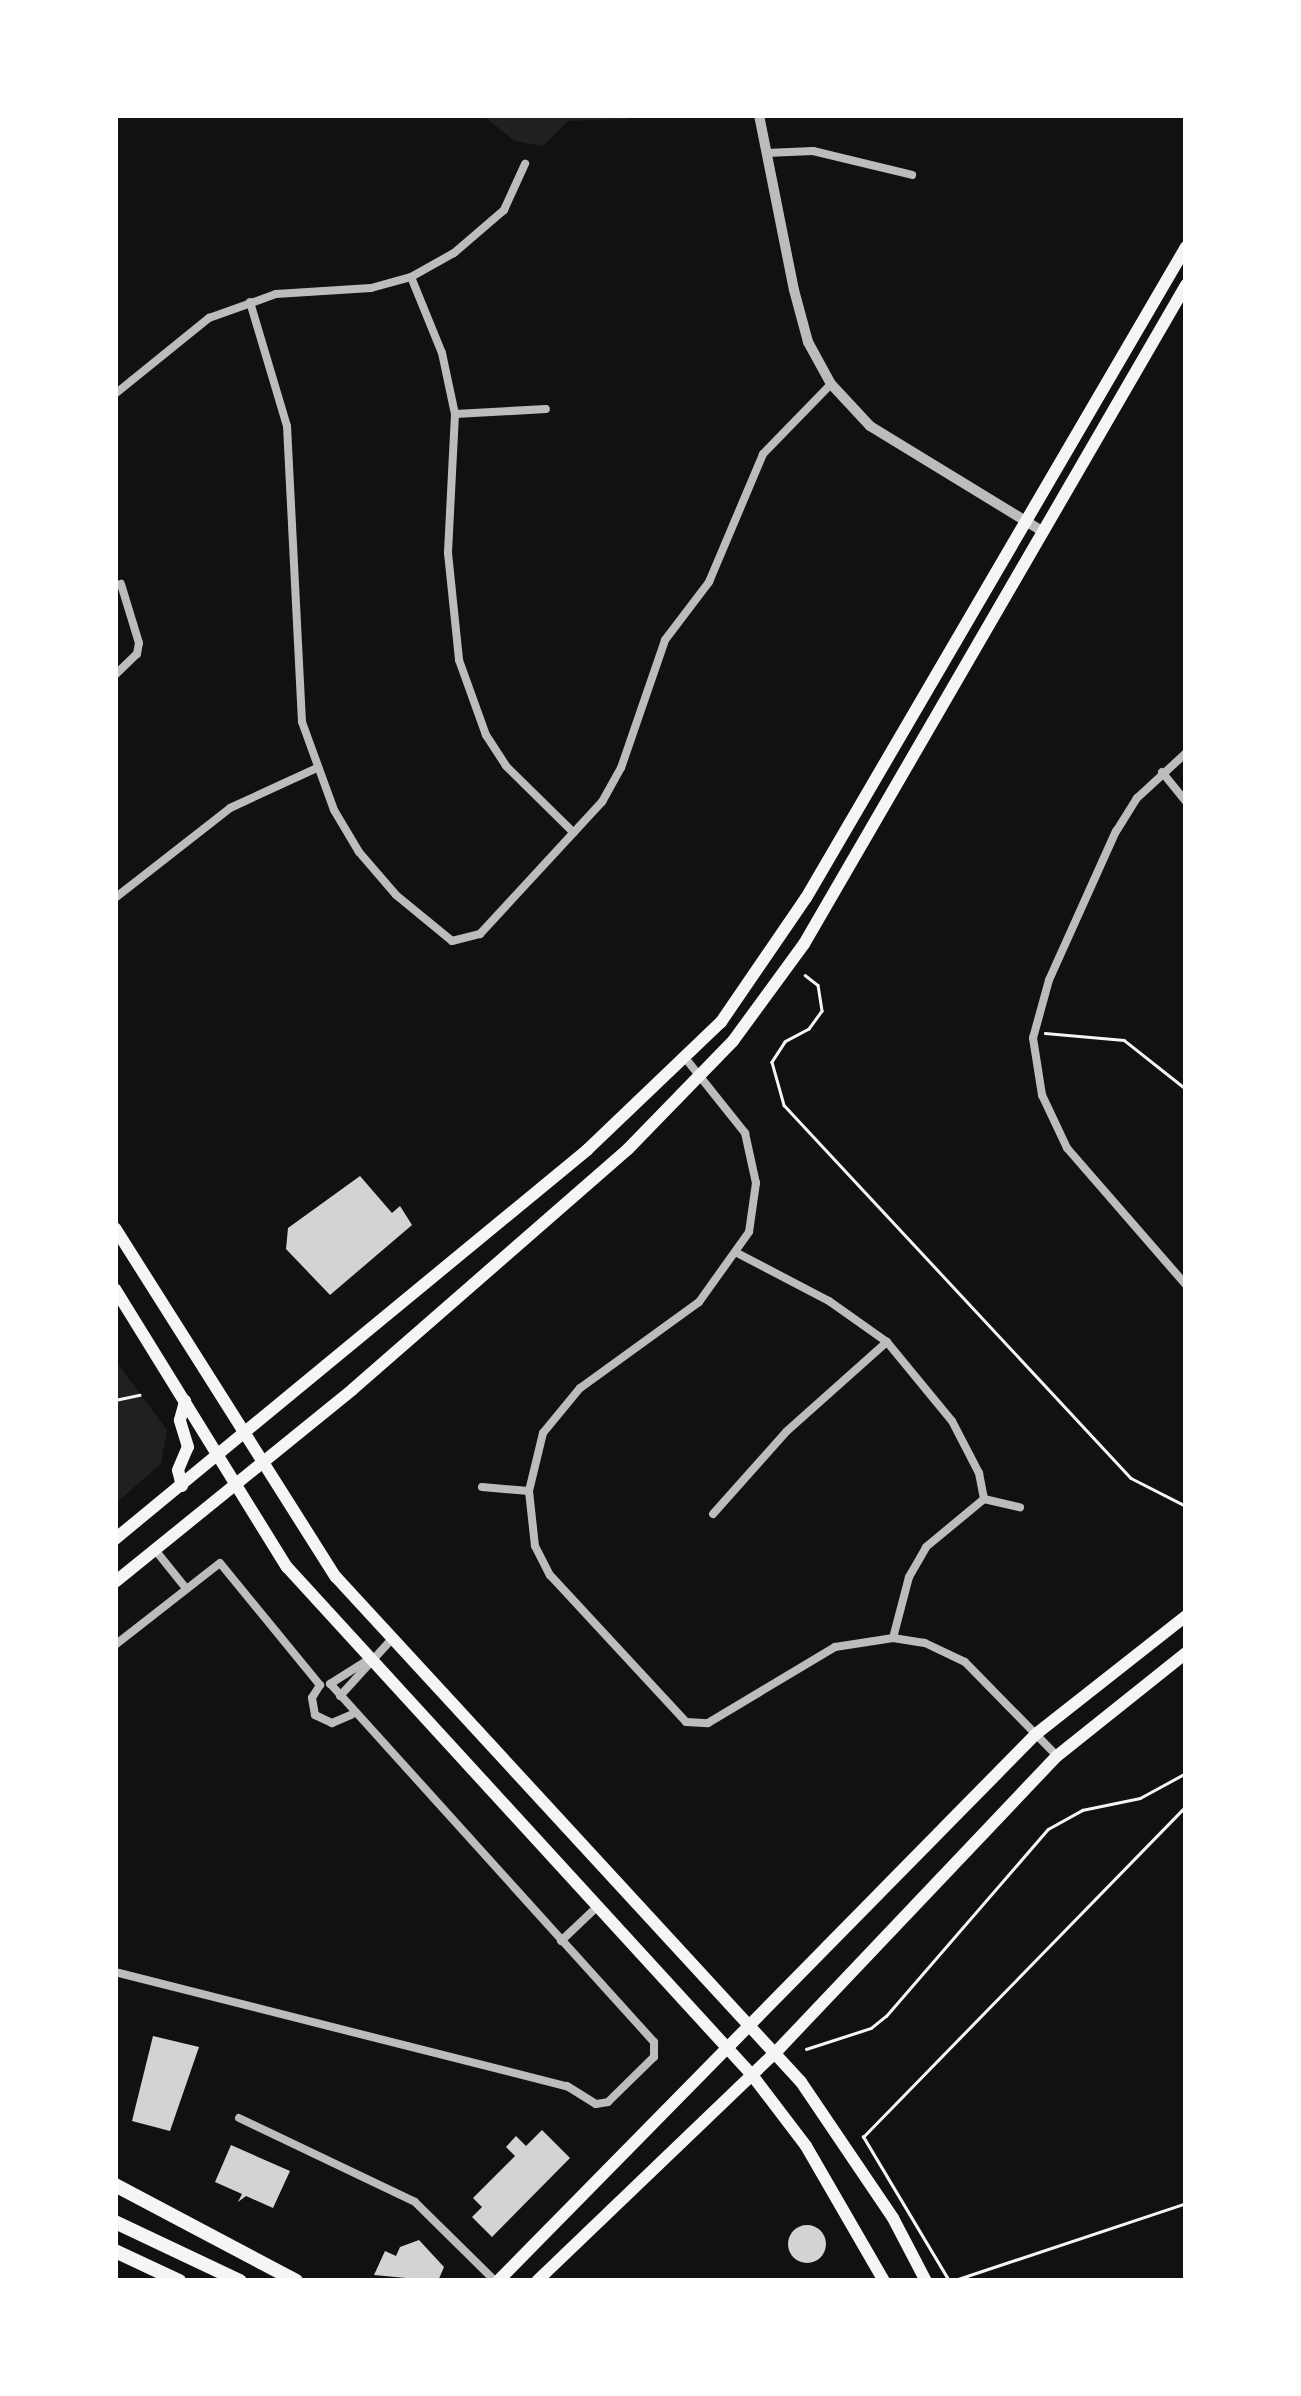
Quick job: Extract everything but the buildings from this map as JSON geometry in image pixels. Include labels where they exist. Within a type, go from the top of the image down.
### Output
[{"type":"highway","points":[[115,2185],[296,2281]]},
{"type":"highway","points":[[115,2222],[240,2281]]},
{"type":"highway","points":[[115,2250],[179,2281]]},
{"type":"main road","points":[[115,1539],[587,1150],[686,1059],[752,982],[806,898],[1186,246]]},
{"type":"main road","points":[[115,1582],[261,1465],[628,1149],[702,1076],[804,944],[1186,286]]},
{"type":"main road","points":[[115,1228],[261,1465],[336,1576],[390,1640],[775,2052],[894,2218],[926,2281]]},
{"type":"main road","points":[[115,1289],[287,1566],[368,1660],[752,2075],[806,2146],[884,2281]]},
{"type":"main road","points":[[182,1486],[178,1470],[188,1447],[180,1420],[185,1401]]},
{"type":"main road","points":[[497,2281],[1036,1734],[1186,1616]]},
{"type":"main road","points":[[536,2281],[775,2052],[1056,1756],[1186,1653]]},
{"type":"street","points":[[759,115],[794,290],[808,342],[831,384],[870,426],[1042,531]]},
{"type":"street","points":[[766,153],[812,151],[912,175]]},
{"type":"street","points":[[115,394],[209,318],[250,302],[411,277],[483,233],[516,192],[526,164]]},
{"type":"street","points":[[411,277],[442,353],[456,414],[448,553],[459,660],[496,750],[574,833]]},
{"type":"street","points":[[250,302],[287,426],[296,677],[317,768],[360,852],[442,935],[463,942],[480,934],[574,833],[621,768],[647,679],[665,640],[709,582],[763,454],[831,384]]},
{"type":"street","points":[[456,414],[546,408]]},
{"type":"street","points":[[115,674],[137,654],[138,643],[121,584]]},
{"type":"street","points":[[1186,753],[1162,772],[1116,831],[1050,980],[1034,1032],[1035,1070],[1067,1148],[1186,1285]]},
{"type":"street","points":[[115,898],[230,808],[317,768]]},
{"type":"street","points":[[1162,772],[1186,802]]},
{"type":"street","points":[[686,1059],[734,1112],[753,1160],[754,1211],[739,1254],[699,1302],[555,1413],[533,1460],[529,1492],[535,1546],[550,1575],[686,1722],[708,1722],[834,1647],[892,1638],[926,1644],[965,1662],[1056,1756]]},
{"type":"street","points":[[739,1254],[830,1300],[886,1342],[952,1421],[984,1499]]},
{"type":"street","points":[[713,1514],[787,1431],[886,1342]]},
{"type":"street","points":[[482,1487],[529,1492]]},
{"type":"street","points":[[984,1499],[1020,1508]]},
{"type":"street","points":[[892,1638],[909,1577],[926,1547],[984,1499]]},
{"type":"street","points":[[156,1551],[184,1586]]},
{"type":"street","points":[[115,1645],[184,1586],[220,1563],[325,1685],[340,1696],[351,1715],[656,2048],[608,2102],[596,2104],[568,2086],[115,1972]]},
{"type":"street","points":[[340,1696],[368,1660],[390,1640]]},
{"type":"street","points":[[351,1715],[332,1722],[315,1715],[312,1698],[325,1685],[368,1660]]},
{"type":"street","points":[[561,1941],[598,1906]]},
{"type":"street","points":[[240,2118],[415,2202],[497,2281]]},
{"type":"path","points":[[804,975],[818,985],[822,1011],[809,1029],[785,1042],[772,1062],[784,1104],[1131,1478],[1186,1506]]},
{"type":"path","points":[[1034,1032],[1124,1040],[1186,1089]]},
{"type":"path","points":[[115,1400],[139,1395]]},
{"type":"path","points":[[806,2049],[871,2028],[886,2016],[1048,1829],[1082,1810],[1140,1798],[1186,1773]]},
{"type":"path","points":[[1186,1806],[862,2137],[951,2281],[1186,2204]]},
{"type":"shaded area","points":[[482,115],[629,115],[629,119],[568,121],[543,146],[515,141]]},
{"type":"shaded area","points":[[115,1360],[167,1430],[161,1464],[115,1504]]}]
